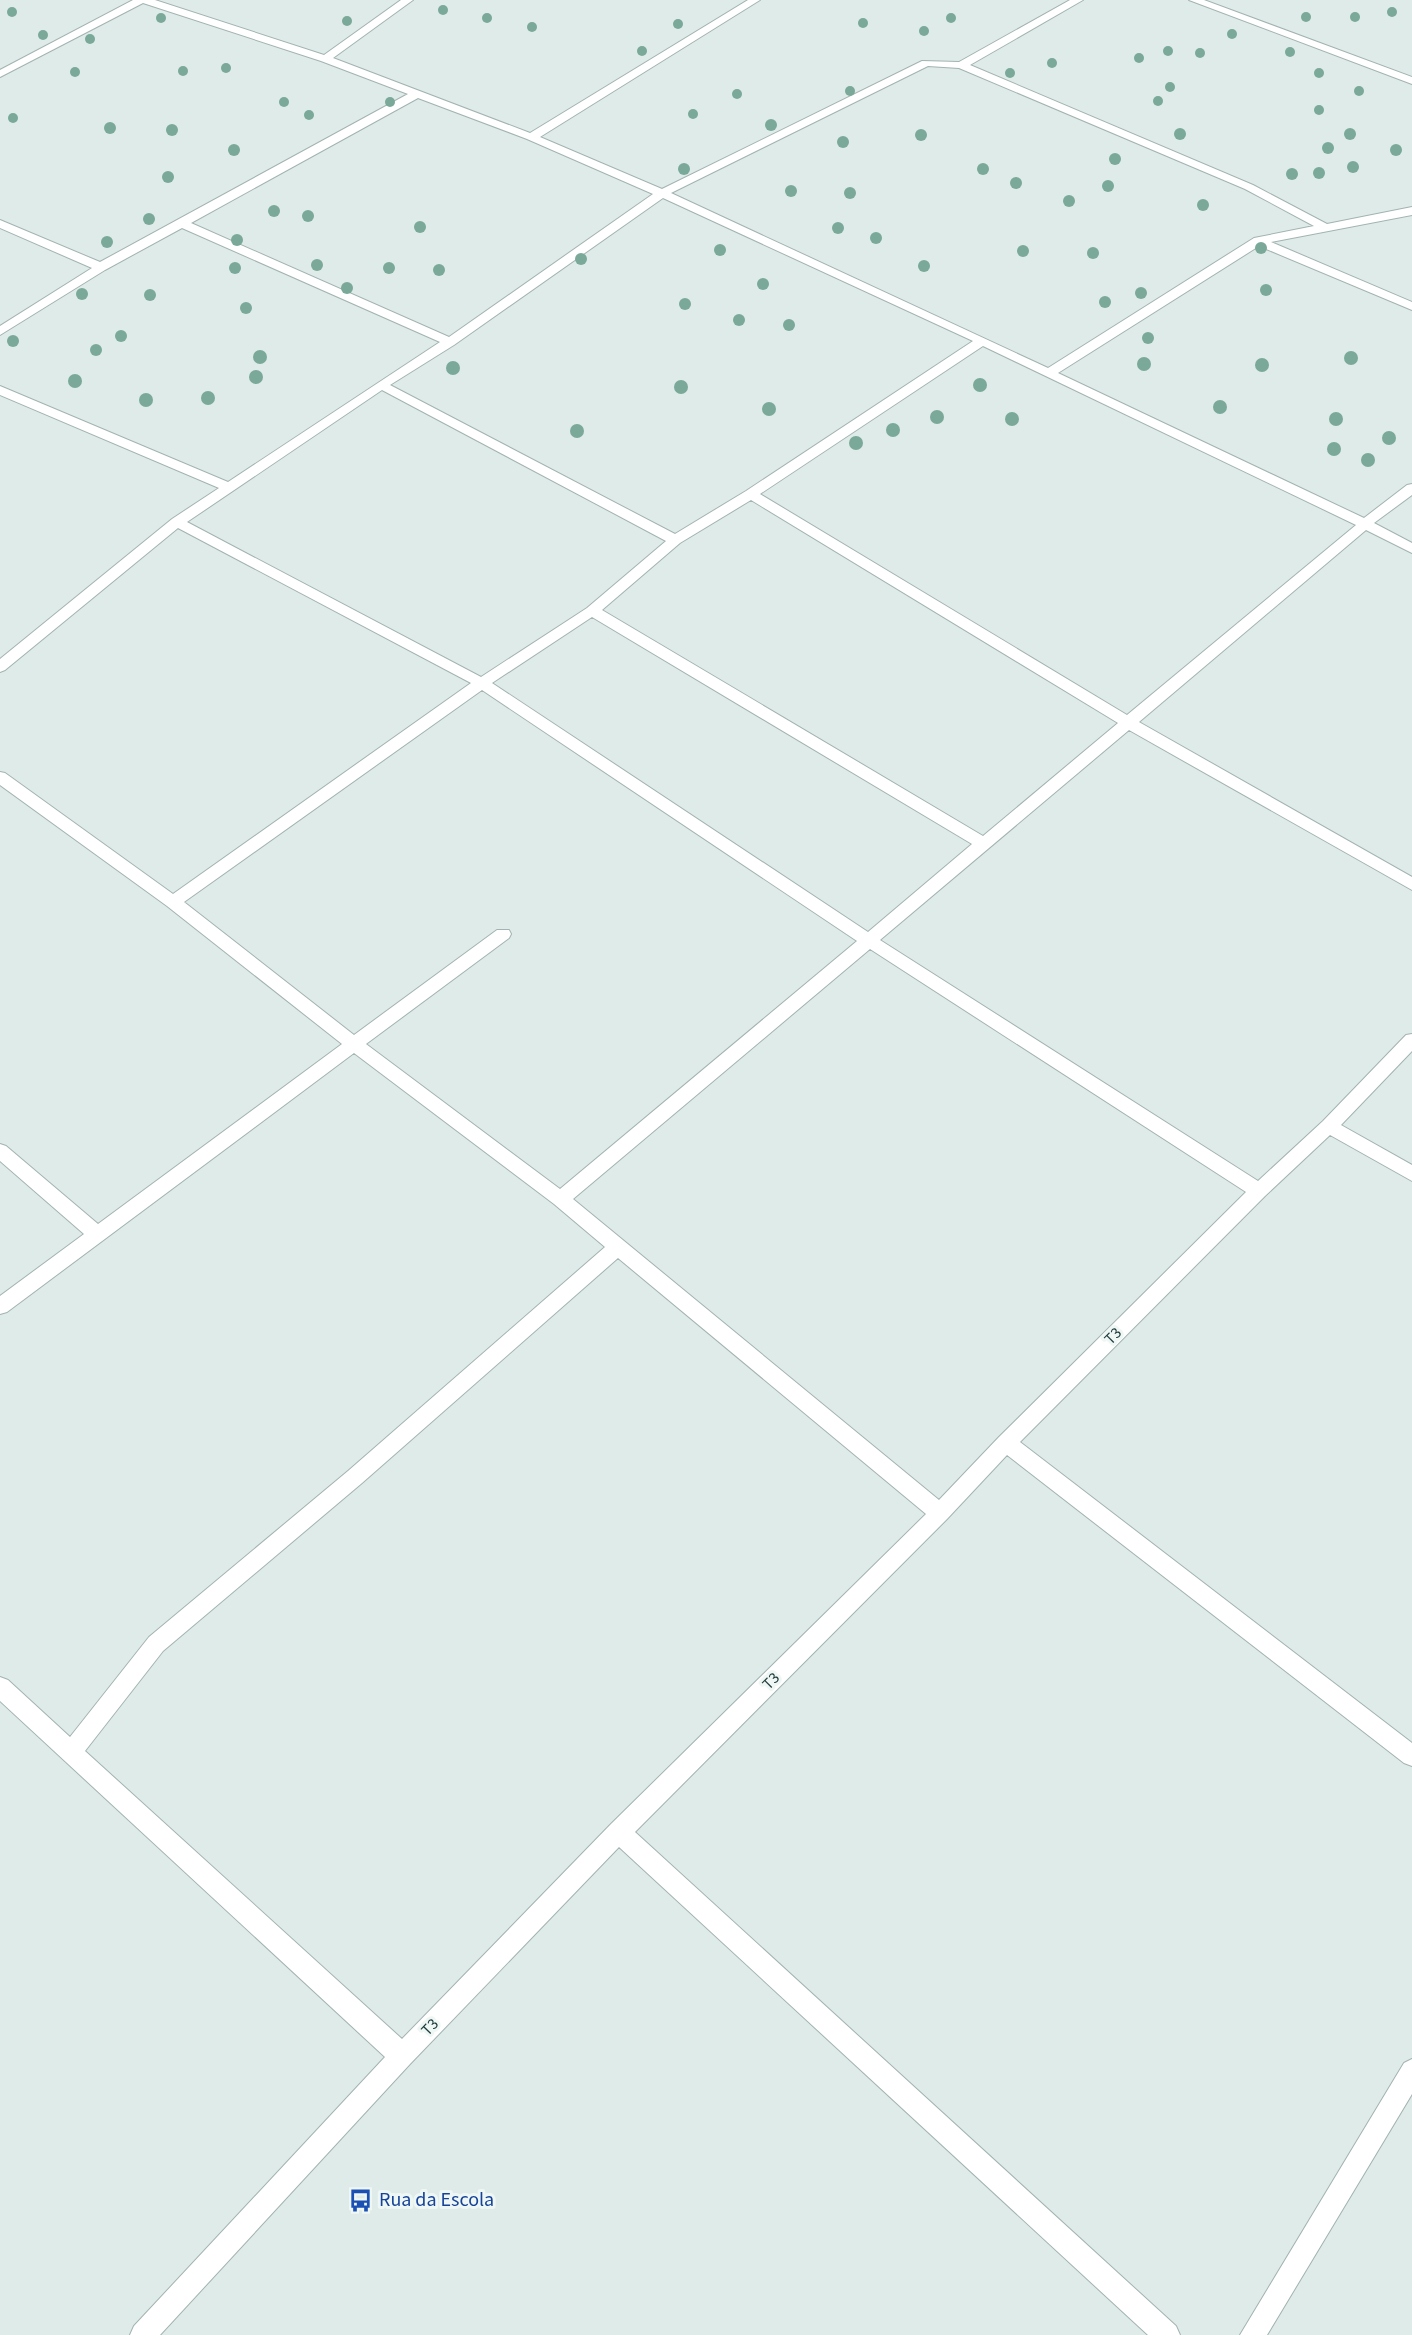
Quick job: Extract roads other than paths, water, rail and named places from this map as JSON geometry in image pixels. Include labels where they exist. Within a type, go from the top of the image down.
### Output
[{"type":"street","points":[[0,74],[143,0],[325,59],[531,137],[662,193],[982,341],[1365,524],[1412,549]]},
{"type":"street","points":[[325,59],[408,0]]},
{"type":"street","points":[[531,137],[755,0]]},
{"type":"street","points":[[961,65],[1078,0]]},
{"type":"street","points":[[1194,0],[1412,81]]},
{"type":"street","points":[[0,667],[177,522],[381,385],[450,342],[662,193],[926,63],[961,65],[1248,187],[1326,228]]},
{"type":"street","points":[[0,331],[101,267],[417,94]]},
{"type":"street","points":[[1047,374],[1258,241],[1412,211]]},
{"type":"street","points":[[181,223],[450,342]]},
{"type":"street","points":[[0,224],[101,267]]},
{"type":"street","points":[[1258,241],[1412,306]]},
{"type":"street","points":[[173,902],[482,683],[592,611],[675,540],[751,494],[982,341]]},
{"type":"street","points":[[381,385],[675,540]]},
{"type":"street","points":[[0,390],[228,487]]},
{"type":"street","points":[[560,1199],[870,941],[1127,722],[1365,524],[1412,488]]},
{"type":"street","points":[[751,494],[1127,722],[1412,884]]},
{"type":"street","points":[[177,522],[482,683],[870,941],[1258,1191]]},
{"type":"street","points":[[592,611],[984,844]]},
{"type":"street","points":[[0,777],[173,902],[354,1044],[560,1199],[940,1513]]},
{"type":"street","points":[[0,1306],[502,934]]},
{"type":"street","name":"T3","points":[[143,2335],[402,2056],[619,1832],[940,1513],[1006,1443],[1258,1191],[1329,1126],[1412,1040]]},
{"type":"street","points":[[1329,1126],[1412,1174]]},
{"type":"street","points":[[0,1150],[96,1233]]},
{"type":"street","points":[[71,1752],[156,1644],[355,1477],[618,1247]]},
{"type":"street","points":[[1006,1443],[1412,1756]]},
{"type":"street","points":[[0,1688],[402,2056]]},
{"type":"street","points":[[619,1832],[1167,2335]]},
{"type":"street","points":[[1253,2335],[1412,2071]]},
{"type":"place","name":"Rua da Escola","points":[[361,2200]]}]
